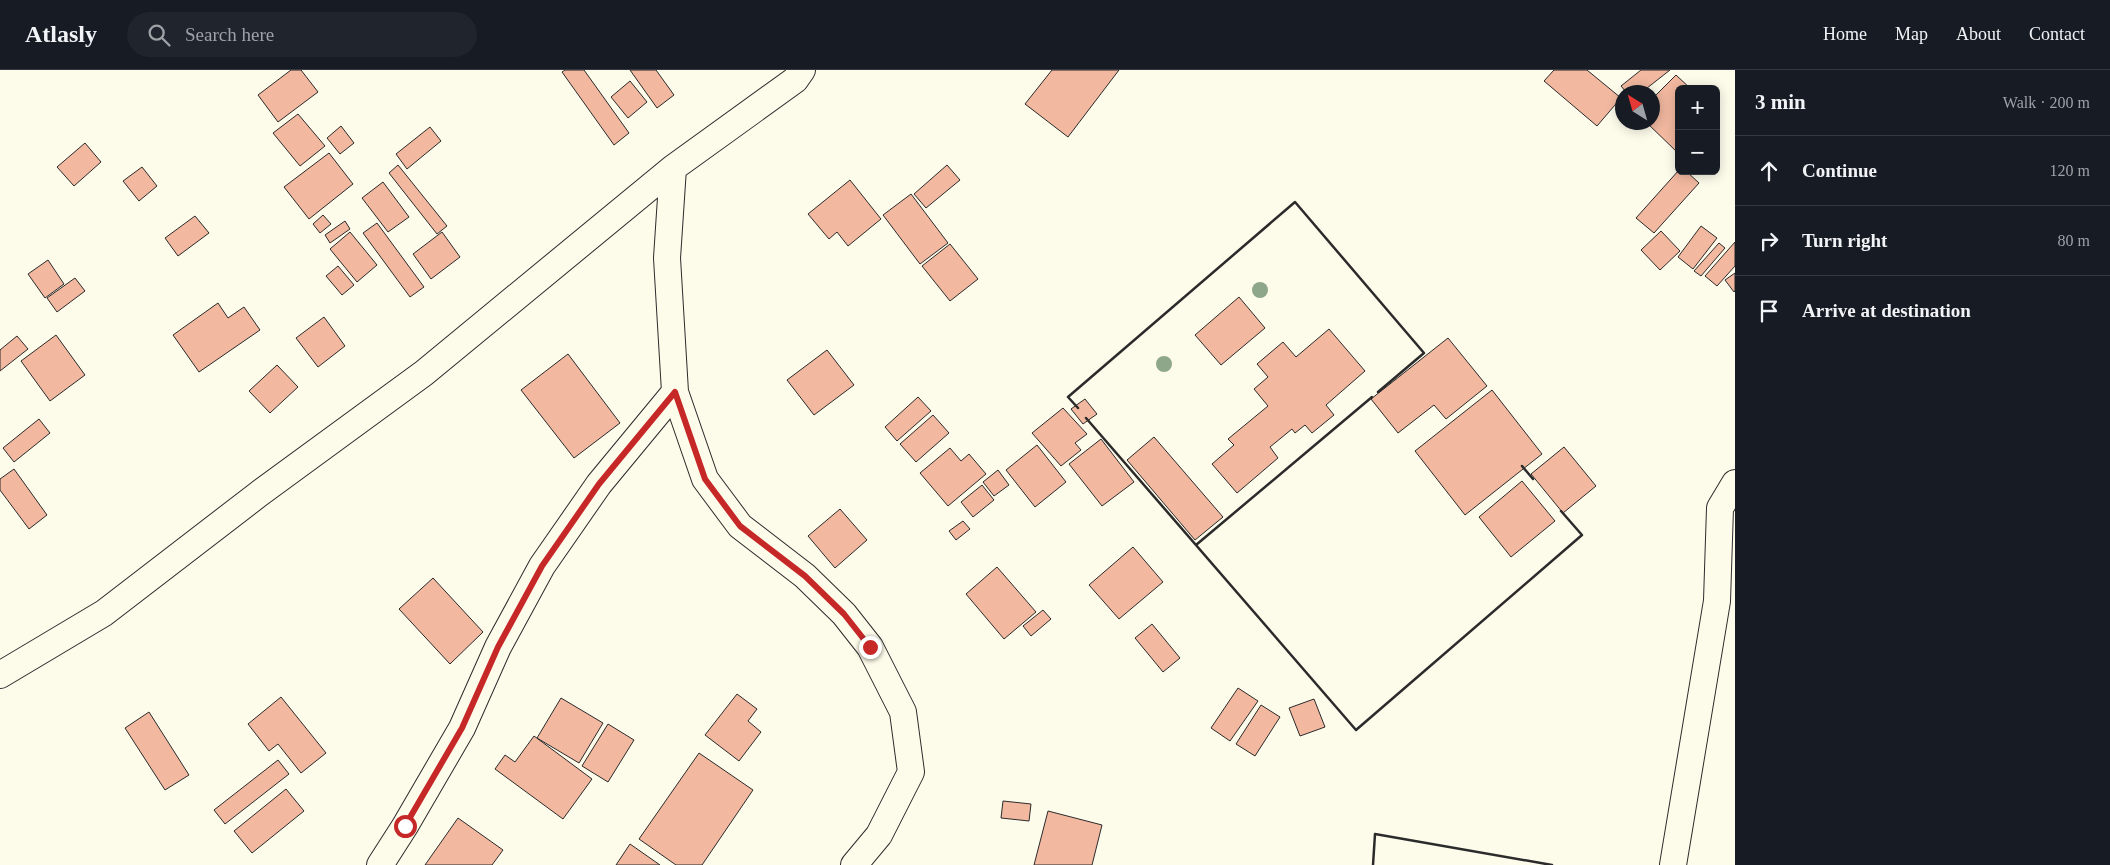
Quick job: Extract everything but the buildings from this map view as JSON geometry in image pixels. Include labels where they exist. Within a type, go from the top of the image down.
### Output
[{"type":"street","points":[[0,675],[104,613],[252,499],[424,373],[673,168],[795,80],[802,70]]},
{"type":"street","points":[[673,168],[666,258],[675,392],[705,479],[740,526],[805,576],[844,614],[870,647],[903,712],[911,772],[879,836],[854,865]]},
{"type":"street","points":[[380,865],[462,728],[498,647],[542,566],[599,484],[675,392]]},
{"type":"street","points":[[1673,865],[1717,601],[1720,508],[1735,483]]},
{"type":"wall","points":[[1078,408],[1068,397],[1295,202],[1424,353],[1378,392]]},
{"type":"wall","points":[[1196,545],[1372,397]]},
{"type":"wall","points":[[1086,418],[1356,730],[1582,535],[1561,511]]},
{"type":"wall","points":[[1522,466],[1533,479]]},
{"type":"wall","points":[[1373,865],[1375,834],[1552,865]]},
{"type":"route","points":[[405,826],[462,728],[498,647],[542,566],[599,484],[675,392],[705,479],[740,526],[805,576],[844,614],[870,647]]}]
